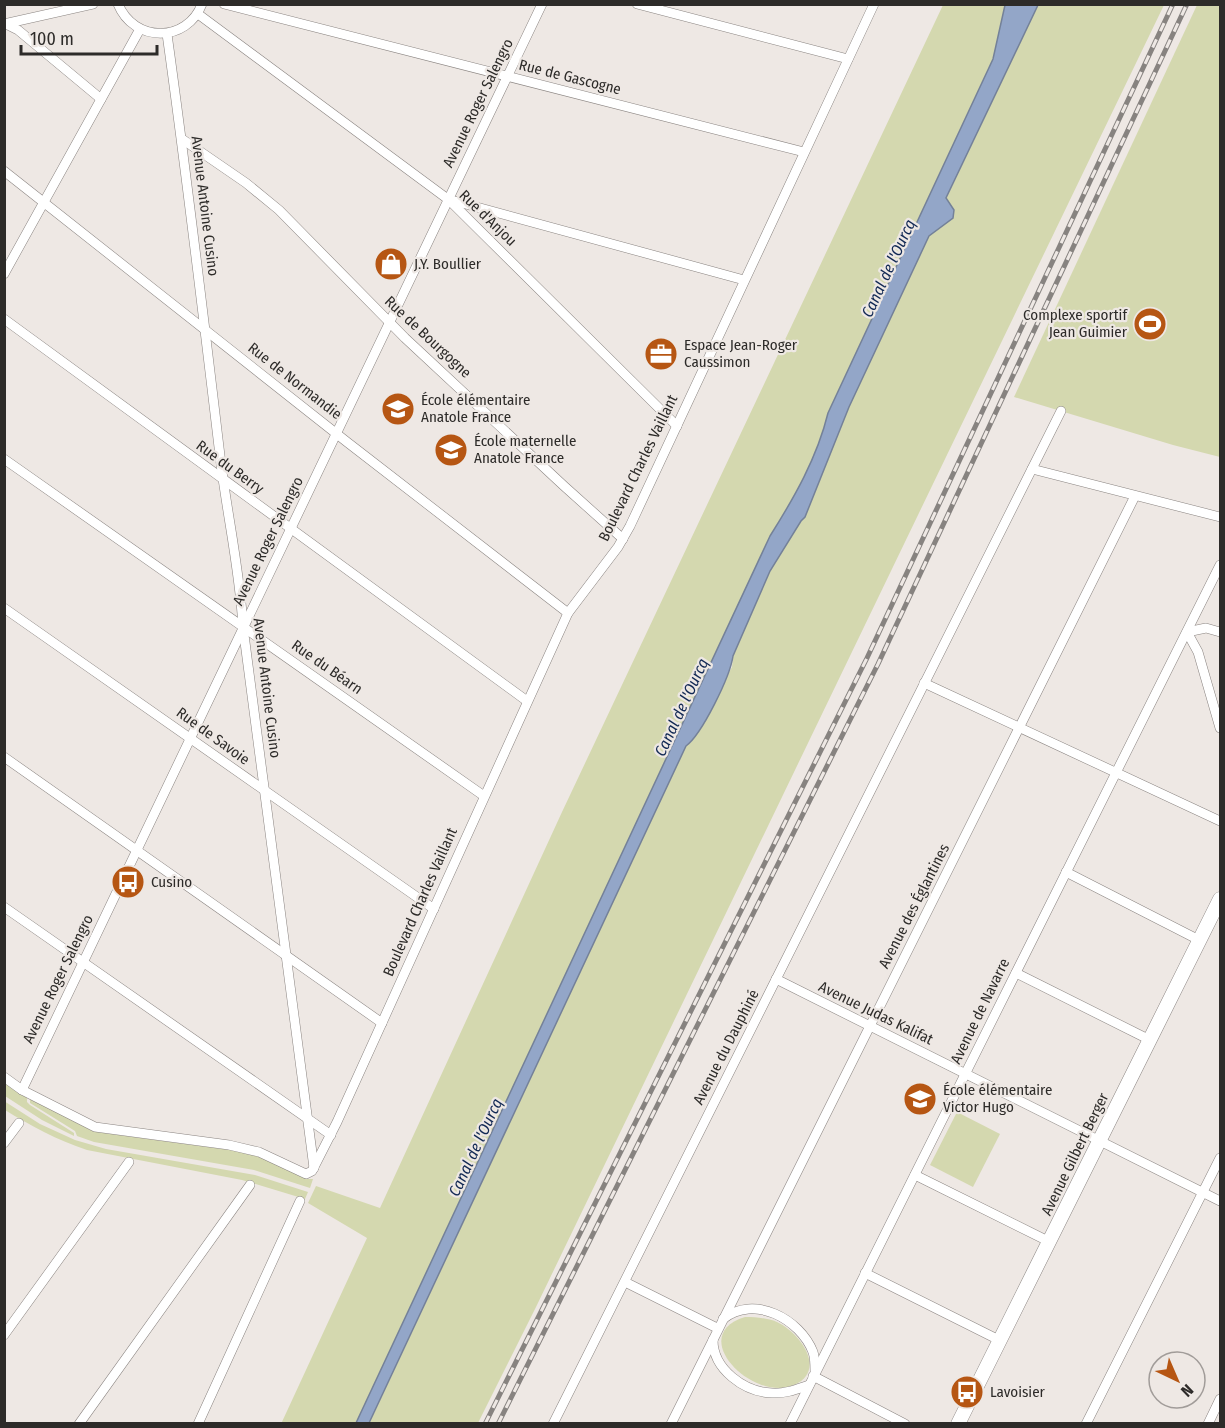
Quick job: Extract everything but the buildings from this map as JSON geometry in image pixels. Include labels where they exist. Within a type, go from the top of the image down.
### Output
[{"type":"street","points":[[5,24],[93,4]]},
{"type":"street","points":[[118,4],[130,23],[140,29],[158,34],[167,34],[188,25],[198,14],[202,4]]},
{"type":"street","name":"Avenue Roger Salengro","points":[[22,1090],[542,4]]},
{"type":"street","points":[[637,4],[848,59]]},
{"type":"street","name":"Boulevard Charles Vaillant","points":[[314,1168],[568,613],[624,538],[874,4]]},
{"type":"street","name":"Rue de Gascogne","points":[[227,5],[804,152]]},
{"type":"street","name":"Rue d'Anjou","points":[[198,14],[449,200],[677,426]]},
{"type":"street","points":[[5,24],[18,30],[101,99]]},
{"type":"street","points":[[4,274],[140,29]]},
{"type":"street","name":"Avenue Antoine Cusino","points":[[167,34],[314,1168]]},
{"type":"street","name":"Rue de Bourgogne","points":[[182,139],[246,183],[279,210],[390,323],[572,493],[624,538]]},
{"type":"street","name":"Rue de Normandie","points":[[4,171],[568,613]]},
{"type":"street","points":[[449,200],[744,280]]},
{"type":"street","name":"Rue du Berry","points":[[4,320],[527,701]]},
{"type":"street","name":"Avenue du Dauphiné","points":[[553,1424],[1061,411]]},
{"type":"street","name":"Rue du Béarn","points":[[4,459],[484,796]]},
{"type":"street","points":[[1032,469],[1221,517]]},
{"type":"street","name":"Avenue des Églantines","points":[[671,1424],[1135,496]]},
{"type":"street","name":"Avenue de Navarre","points":[[790,1424],[1221,565]]},
{"type":"street","name":"Rue de Savoie","points":[[4,608],[434,909]]},
{"type":"street","points":[[1221,632],[1206,628],[1187,632],[1198,652],[1221,728]]},
{"type":"street","points":[[924,682],[1221,821]]},
{"type":"street","points":[[4,757],[381,1023]]},
{"type":"street","points":[[1066,872],[1199,940]]},
{"type":"street","name":"Avenue Gilbert Berger","points":[[958,1424],[1221,899]]},
{"type":"street","points":[[4,907],[331,1134]]},
{"type":"street","points":[[1016,973],[1150,1040]]},
{"type":"street","name":"Avenue Judas Kalifat","points":[[776,980],[1221,1201]]},
{"type":"street","points":[[4,1077],[22,1090],[95,1127],[229,1145],[259,1152],[306,1174],[314,1168]]},
{"type":"street","points":[[4,1143],[19,1123]]},
{"type":"street","points":[[1086,1424],[1221,1158]]},
{"type":"street","points":[[4,1335],[129,1162]]},
{"type":"street","points":[[915,1175],[1050,1242]]},
{"type":"street","points":[[79,1424],[250,1185]]},
{"type":"street","points":[[198,1424],[300,1201]]},
{"type":"street","points":[[865,1273],[999,1340]]},
{"type":"street","points":[[625,1282],[717,1329]]},
{"type":"street","points":[[755,1309],[776,1314],[790,1322],[802,1333],[813,1353],[812,1378],[790,1392],[772,1394],[758,1391],[741,1383],[726,1372],[715,1354],[717,1329],[731,1313],[741,1310],[755,1309]]},
{"type":"street","points":[[812,1378],[905,1424]]},
{"type":"street","points":[[1208,1424],[1221,1399]]},
{"type":"green space","points":[[943,5],[1005,5],[996,52],[828,413],[811,462],[770,536],[356,1423],[281,1424],[367,1238],[308,1203],[316,1186],[380,1208],[562,812]]},
{"type":"green space","points":[[1038,5],[1164,5],[478,1423],[369,1424],[686,746],[691,742],[732,667],[733,656],[770,571],[805,517],[849,407],[929,236],[936,230],[951,205],[946,199]]},
{"type":"green space","points":[[1197,5],[1220,5],[1220,457],[1014,397]]},
{"type":"green space","points":[[5,1081],[27,1097],[30,1105],[74,1133],[74,1136],[42,1120],[5,1096]]},
{"type":"green space","points":[[30,1098],[97,1132],[230,1150],[257,1156],[308,1179],[313,1179],[310,1188],[254,1170],[94,1142],[77,1136],[75,1131],[30,1103]]},
{"type":"green space","points":[[4,1101],[40,1124],[75,1140],[106,1149],[255,1175],[308,1192],[305,1199],[242,1180],[87,1150],[55,1137],[15,1116],[5,1110]]},
{"type":"green space","points":[[957,1112],[1000,1134],[973,1187],[930,1165]]},
{"type":"green space","points":[[745,1317],[777,1322],[794,1334],[801,1342],[809,1361],[809,1370],[804,1378],[794,1385],[778,1388],[761,1384],[745,1376],[732,1364],[723,1351],[722,1338],[728,1326]]},
{"type":"water","points":[[1005,5],[1038,5],[946,198],[954,210],[953,218],[929,236],[849,407],[805,517],[770,571],[733,656],[721,691],[700,730],[686,746],[369,1423],[356,1423],[770,536],[811,462],[828,413],[993,59]]},
{"type":"railway","points":[[485,1424],[867,658],[1173,4]]},
{"type":"railway","points":[[498,1424],[878,664],[1187,4]]},
{"type":"place","name":"J.Y. Boullier","points":[[391,264]]},
{"type":"place","name":"Complexe sportif Jean Guimier","points":[[1150,324]]},
{"type":"place","name":"Espace Jean-Roger Caussimon","points":[[661,354]]},
{"type":"place","name":"École élémentaire Anatole France","points":[[398,409]]},
{"type":"place","name":"École maternelle Anatole France","points":[[451,450]]},
{"type":"place","name":"Cusino","points":[[128,882]]},
{"type":"place","name":"École élémentaire Victor Hugo","points":[[920,1099]]},
{"type":"place","name":"Lavoisier","points":[[967,1392]]},
{"type":"water label","name":"Canal de l'Ourcq","points":[[888,268]]},
{"type":"water label","name":"Canal de l'Ourcq","points":[[681,707]]},
{"type":"water label","name":"Canal de l'Ourcq","points":[[475,1147]]}]
